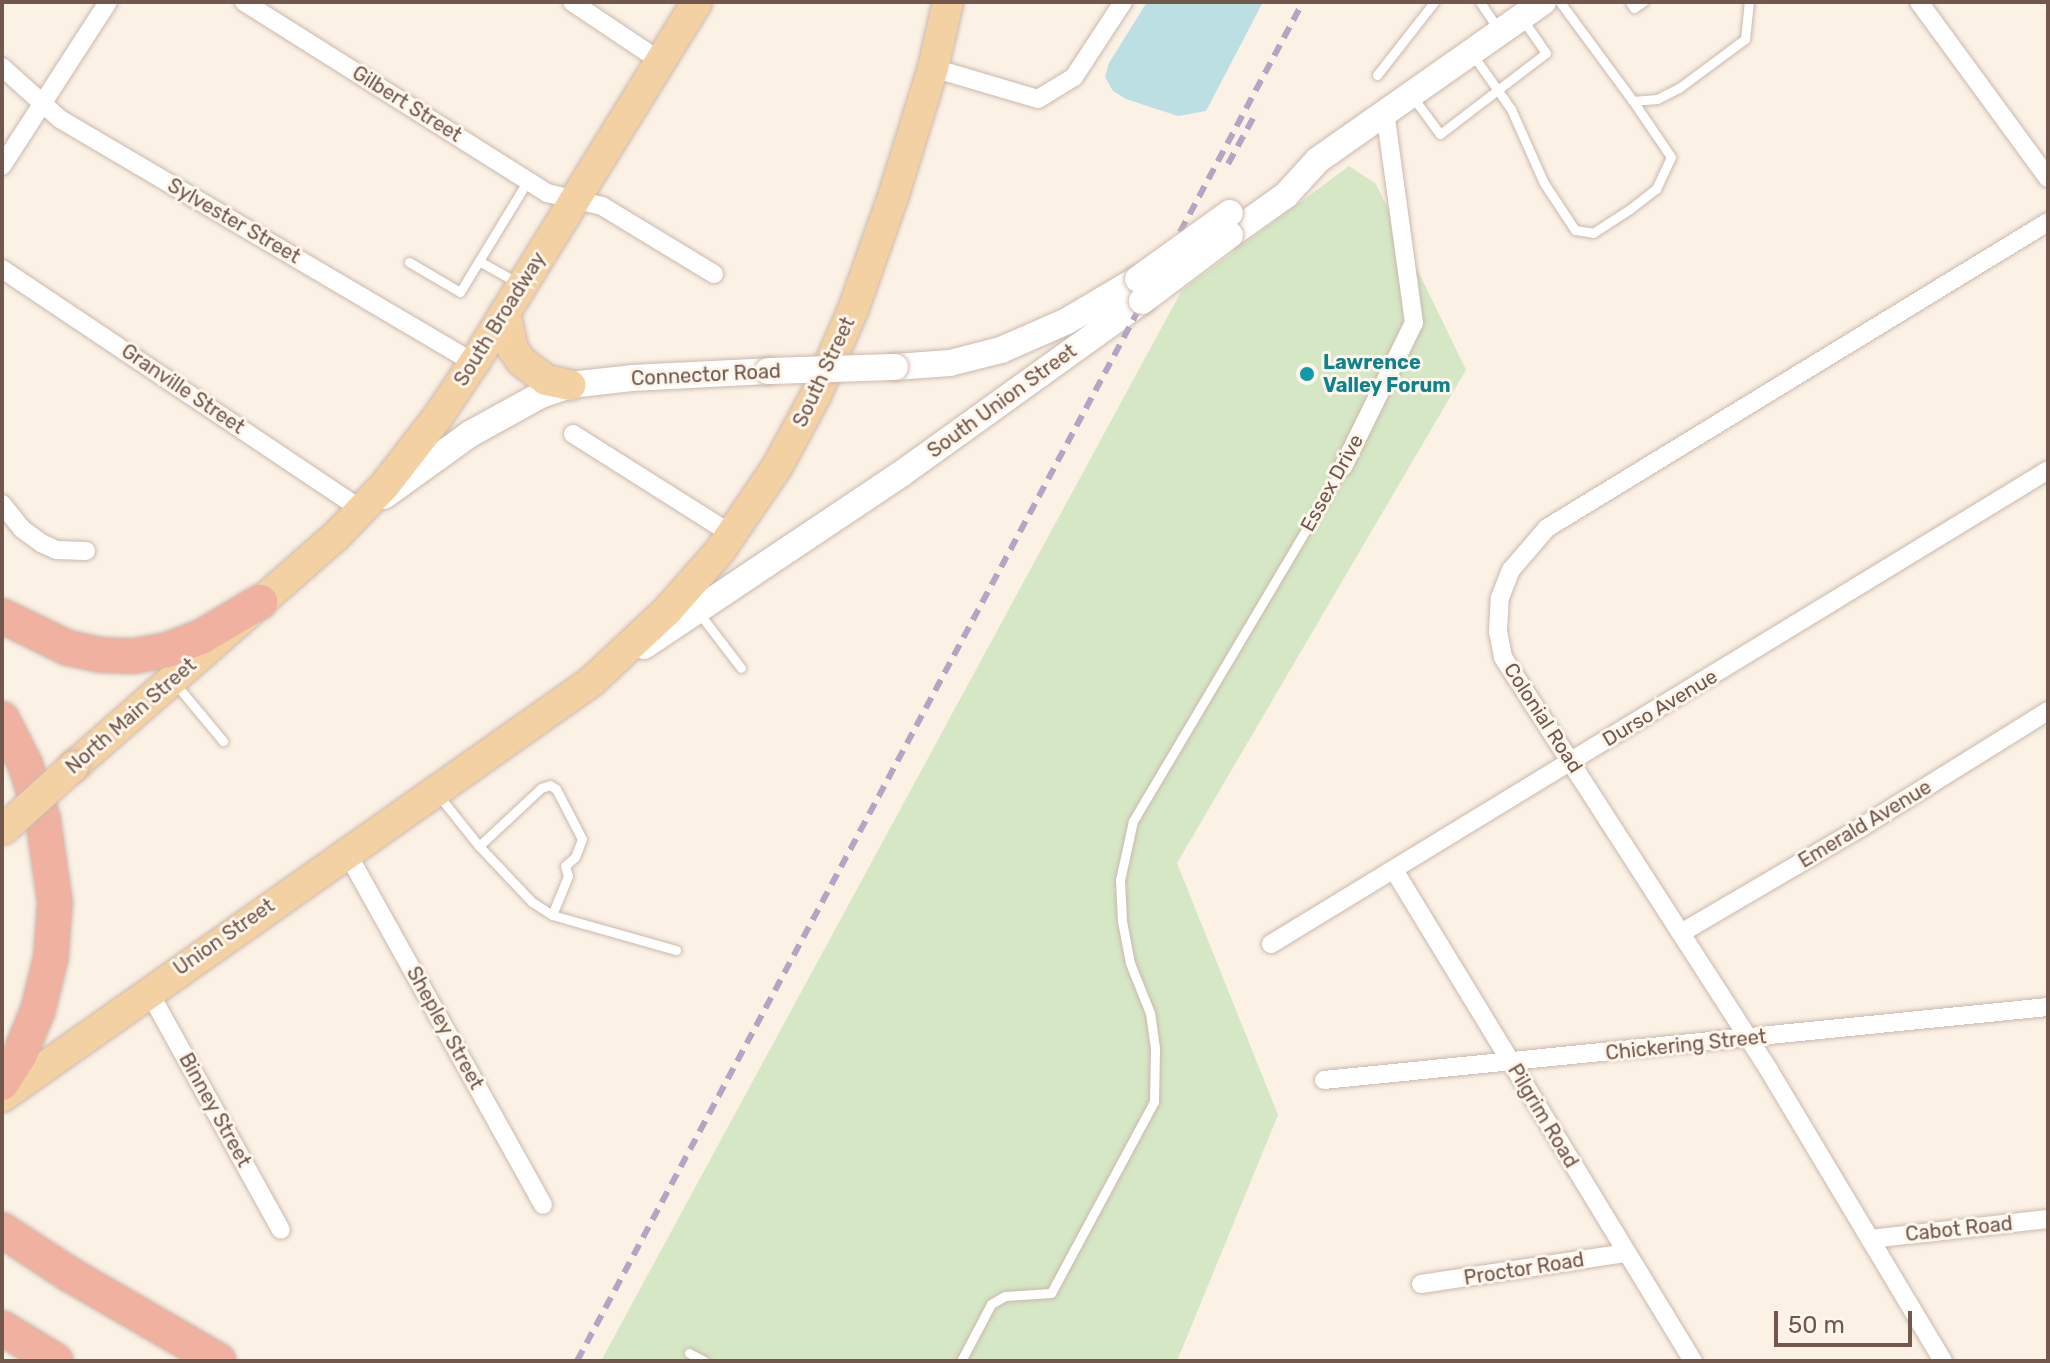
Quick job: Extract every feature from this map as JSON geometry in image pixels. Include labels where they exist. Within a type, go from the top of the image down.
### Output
[{"type":"highway","points":[[2,616],[68,648],[100,655],[134,656],[167,650],[201,637],[260,602]]},
{"type":"highway","points":[[2,719],[25,764],[43,819],[55,902],[51,957],[38,1010],[20,1054],[2,1083]]},
{"type":"highway","points":[[2,1230],[69,1274],[219,1361]]},
{"type":"highway","points":[[2,1328],[56,1361]]},
{"type":"main road","name":"South Broadway","points":[[260,602],[363,511],[437,418],[697,2]]},
{"type":"main road","name":"South Street","points":[[591,682],[667,611],[731,534],[784,455],[816,395],[853,310],[933,68],[948,2]]},
{"type":"main road","name":"South Union Street","points":[[441,786],[901,474],[1140,290],[1230,224],[1286,195],[1318,160],[1543,2]]},
{"type":"main road","name":"Connector Road","points":[[363,511],[470,434],[541,395],[570,385],[632,378],[950,363],[1001,350],[1140,290]]},
{"type":"main road","points":[[505,312],[513,349],[521,361],[546,380],[570,385]]},
{"type":"main road","name":"North Main Street","points":[[3,829],[260,602]]},
{"type":"main road","name":"Union Street","points":[[2,1097],[148,990],[441,786]]},
{"type":"street","points":[[2,166],[108,2]]},
{"type":"street","name":"Gilbert Street","points":[[244,2],[547,193],[602,206],[714,274]]},
{"type":"street","points":[[572,2],[660,61]]},
{"type":"street","points":[[933,68],[1038,99],[1074,77],[1123,2]]},
{"type":"street","points":[[1919,2],[2048,178]]},
{"type":"street","name":"Sylvester Street","points":[[2,67],[60,119],[474,363]]},
{"type":"street","name":"Essex Drive","points":[[1343,467],[1414,323],[1385,112]]},
{"type":"street","name":"Colonial Road","points":[[1943,1361],[1749,1038],[1503,657],[1498,631],[1500,598],[1511,570],[1547,528],[2048,222]]},
{"type":"street","name":"Granville Street","points":[[2,269],[363,511]]},
{"type":"street","points":[[573,434],[731,534]]},
{"type":"street","name":"Durso Avenue","points":[[1271,944],[2048,470]]},
{"type":"street","points":[[2,504],[22,529],[41,543],[57,550],[86,551]]},
{"type":"street","name":"Emerald Avenue","points":[[1681,933],[1860,828],[2048,711]]},
{"type":"street","name":"Shepley Street","points":[[346,851],[543,1205]]},
{"type":"street","name":"Pilgrim Road","points":[[1394,870],[1693,1361]]},
{"type":"street","name":"Binney Street","points":[[148,990],[281,1230]]},
{"type":"street","name":"Chickering Street","points":[[1324,1080],[2048,1007]]},
{"type":"street","name":"Cabot Road","points":[[1870,1239],[2048,1219]]},
{"type":"street","name":"Proctor Road","points":[[1421,1284],[1627,1253]]},
{"type":"lane","points":[[1377,75],[1434,2]]},
{"type":"lane","points":[[1411,94],[1440,134],[1546,53],[1480,2]]},
{"type":"lane","points":[[1470,52],[1511,109],[1544,183],[1575,230],[1593,233],[1656,189],[1671,157],[1560,2]]},
{"type":"lane","points":[[1630,2],[1634,8],[1643,2]]},
{"type":"lane","points":[[1633,101],[1657,99],[1679,88],[1745,39],[1749,2]]},
{"type":"lane","points":[[409,262],[460,292],[528,180]]},
{"type":"lane","points":[[479,261],[521,285]]},
{"type":"lane","name":"Essex Drive","points":[[961,1361],[991,1304],[1005,1296],[1051,1293],[1154,1102],[1155,1048],[1150,1013],[1130,963],[1122,921],[1120,880],[1133,821],[1343,467]]},
{"type":"lane","points":[[697,611],[741,668]]},
{"type":"lane","points":[[171,680],[223,741]]},
{"type":"lane","points":[[479,846],[541,788],[550,785],[556,789],[582,839],[575,857],[565,866],[568,876],[552,915]]},
{"type":"lane","points":[[441,786],[479,846],[532,902],[552,915],[676,950]]},
{"type":"lane","points":[[689,1353],[704,1361]]},
{"type":"green space","points":[[1349,166],[1376,184],[1466,370],[1177,863],[1278,1115],[1177,1361],[601,1361],[1182,290]]},
{"type":"water","points":[[1147,2],[1263,2],[1206,111],[1178,116],[1126,99],[1113,91],[1105,77],[1109,63]]},
{"type":"railway","points":[[577,1361],[1303,2]]},
{"type":"railway","points":[[1228,164],[1257,111]]},
{"type":"place","name":"Lawrence Valley Forum","points":[[1307,374]]}]
